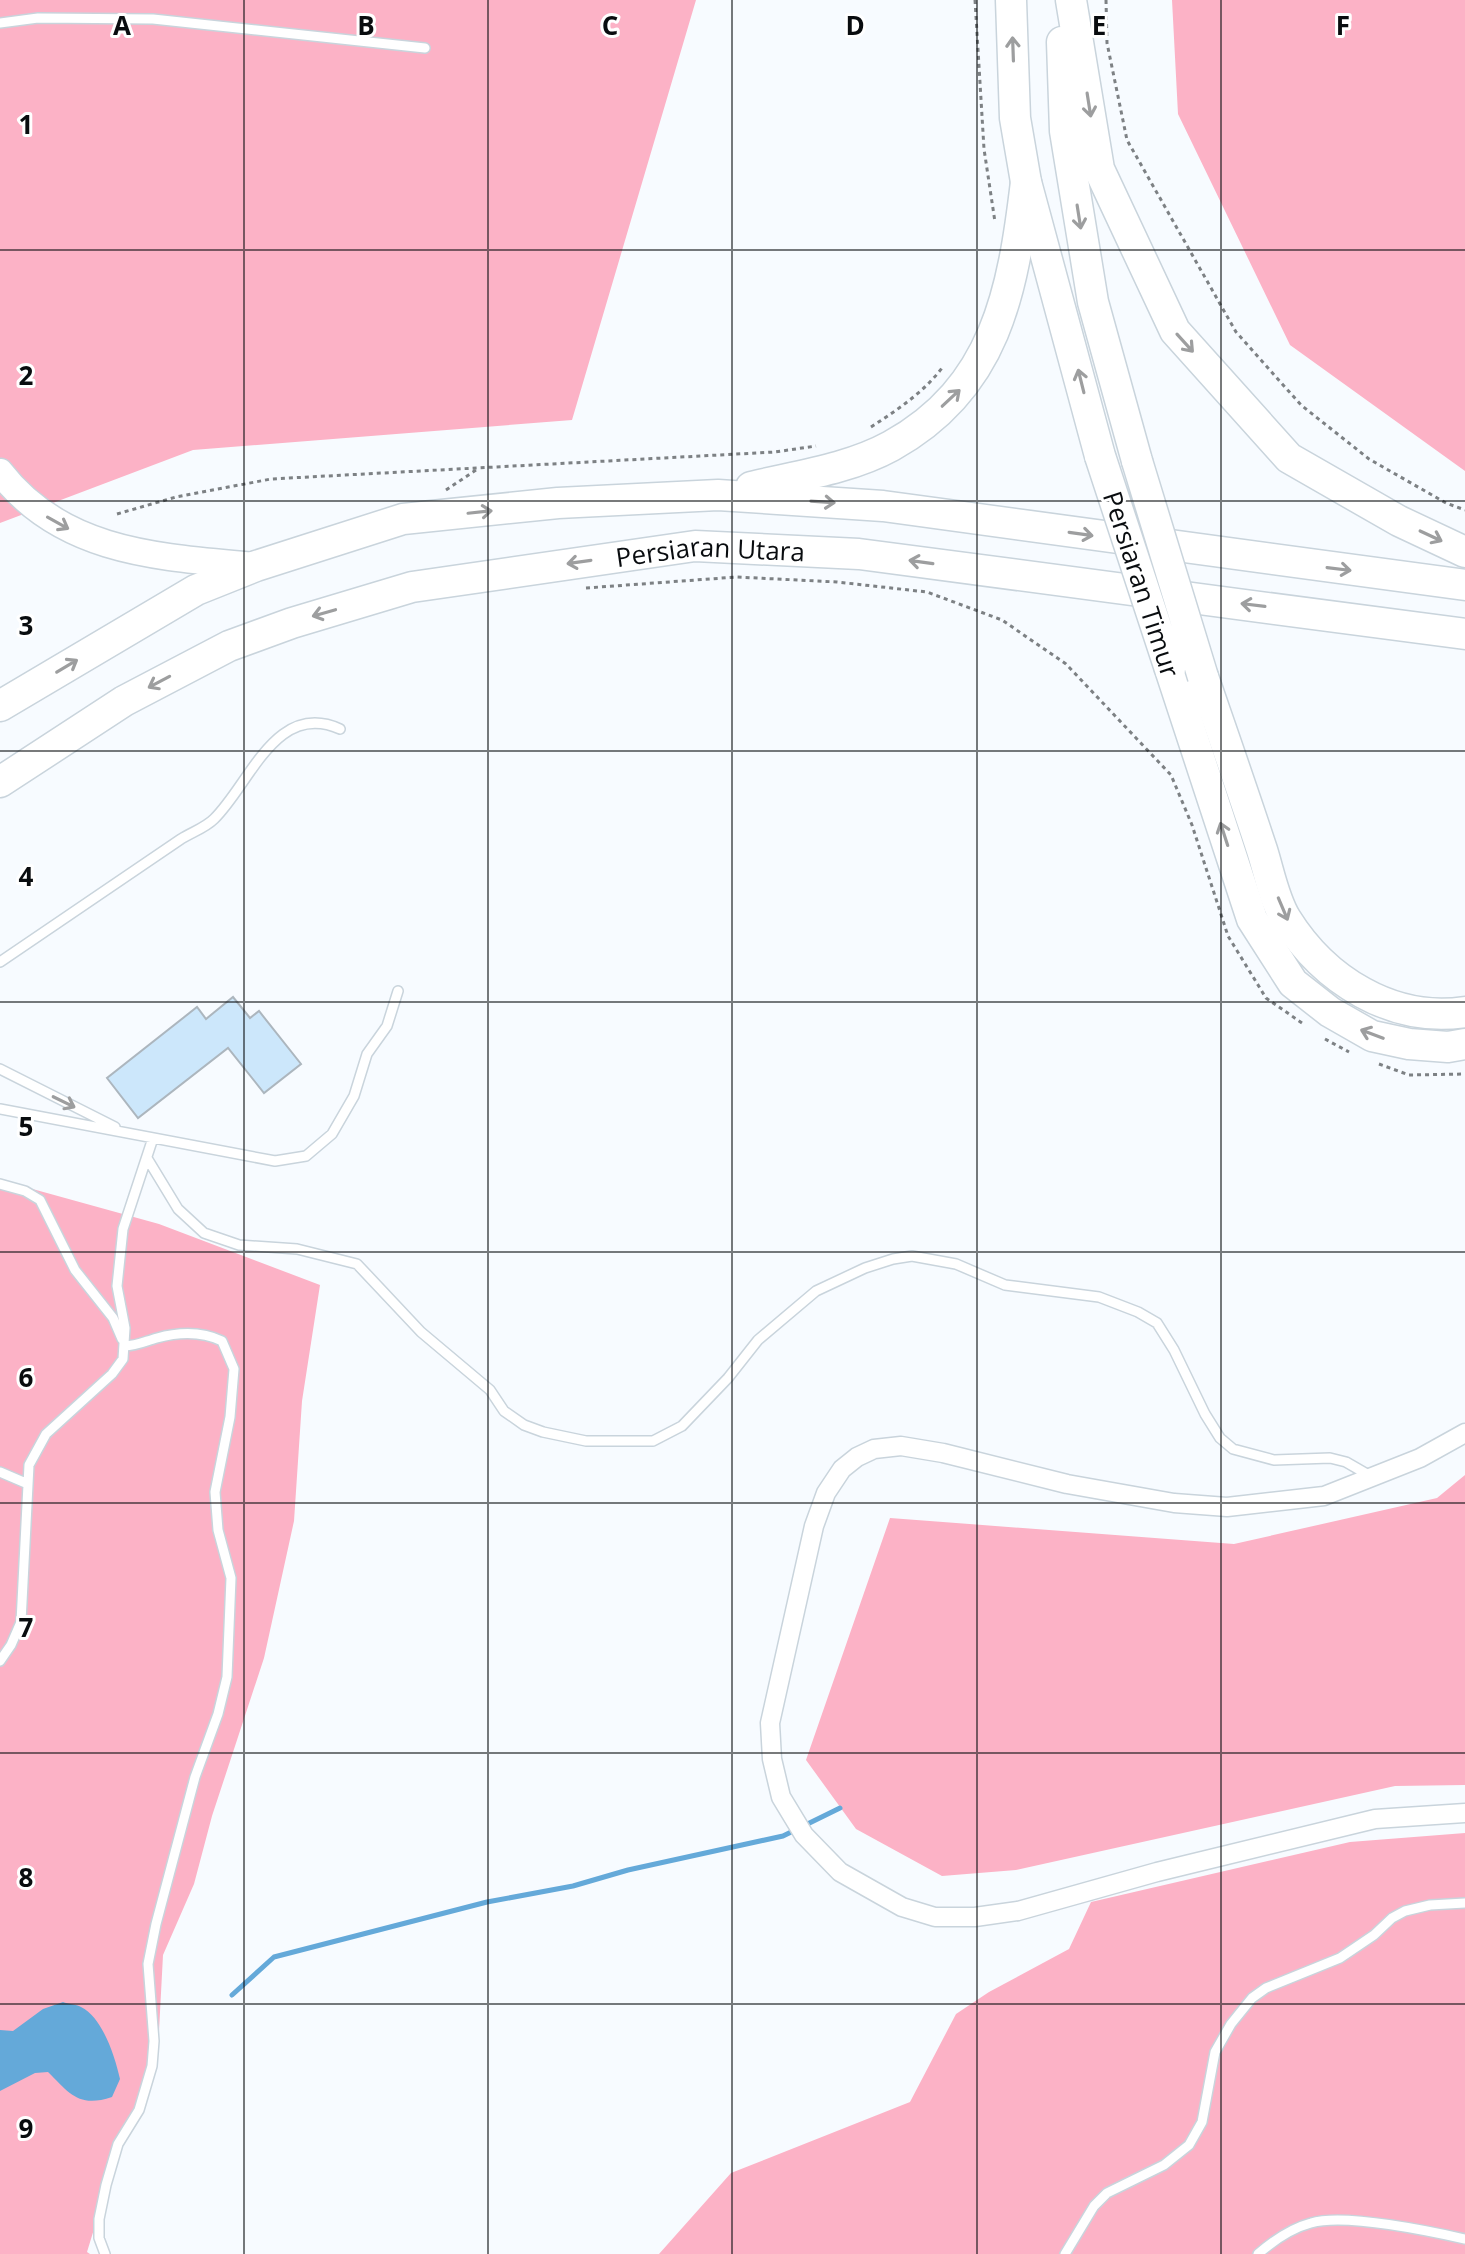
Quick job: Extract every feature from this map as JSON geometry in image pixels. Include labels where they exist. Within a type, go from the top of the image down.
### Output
[{"type":"main road","name":"Persiaran Timur","points":[[1011,0],[1015,118],[1026,182],[1100,456],[1252,919],[1293,983],[1330,1012],[1372,1036],[1409,1044],[1456,1045]]},
{"type":"main road","name":"Persiaran Timur","points":[[1061,0],[1065,131],[1093,302],[1137,461],[1203,677],[1285,918],[1325,968],[1367,997],[1412,1010],[1459,1013]]},
{"type":"main road","points":[[1071,0],[1099,169],[1175,331],[1289,458],[1399,521],[1465,552]]},
{"type":"main road","points":[[718,495],[837,467],[890,446],[928,419],[966,384],[988,347],[1003,309],[1022,219],[1026,182]]},
{"type":"main road","name":"Persiaran Utara","points":[[0,706],[196,590],[256,566],[403,519],[558,503],[718,495],[883,506],[1465,585]]},
{"type":"main road","name":"Persiaran Utara","points":[[0,782],[124,701],[229,646],[292,623],[412,587],[695,546],[859,554],[1465,634]]},
{"type":"main road","points":[[1386,623],[1465,651]]},
{"type":"street","points":[[0,472],[12,488],[46,516],[87,539],[182,559],[256,566]]},
{"type":"street","points":[[1465,1433],[1420,1458],[1324,1496],[1227,1507],[1174,1503],[1067,1484],[943,1453],[901,1446],[874,1449],[842,1469],[826,1493],[814,1526],[770,1723],[772,1759],[781,1797],[804,1835],[840,1872],[902,1907],[935,1917],[975,1917],[1018,1911],[1157,1872],[1375,1819],[1465,1813]]},
{"type":"lane","points":[[0,23],[38,18],[153,19],[425,48]]},
{"type":"lane","points":[[0,962],[213,820],[253,766],[282,735],[305,724],[326,723],[340,729]]},
{"type":"lane","points":[[0,1109],[275,1161],[306,1156],[332,1134],[354,1096],[367,1054],[387,1026],[398,991]]},
{"type":"lane","points":[[0,1069],[129,1133]]},
{"type":"lane","points":[[0,1661],[21,1622],[29,1465],[46,1434],[112,1374],[123,1359],[125,1328],[117,1286],[123,1229],[153,1138]]},
{"type":"lane","points":[[147,1158],[178,1209],[204,1233],[239,1245],[297,1249],[357,1264],[421,1332],[490,1390],[504,1411],[524,1425],[543,1432],[586,1441],[653,1441],[682,1426],[728,1378],[758,1340],[816,1291],[865,1268],[912,1256],[956,1264],[1018,1288],[1099,1297],[1147,1316],[1157,1323],[1174,1350],[1220,1438],[1233,1449],[1274,1460],[1330,1458],[1346,1462],[1372,1477]]},
{"type":"lane","points":[[0,1184],[25,1191],[40,1200],[51,1218],[63,1250],[113,1318],[125,1346]]},
{"type":"lane","points":[[105,2254],[99,2238],[99,2219],[106,2185],[118,2144],[139,2110],[152,2066],[154,2041],[148,1964],[156,1924],[195,1777],[218,1714],[227,1677],[231,1578],[218,1530],[215,1492],[230,1417],[234,1369],[229,1354],[222,1341],[198,1333],[161,1337],[125,1346]]},
{"type":"lane","points":[[0,1472],[28,1484]]},
{"type":"lane","points":[[1065,2254],[1094,2206],[1107,2193],[1164,2165],[1189,2145],[1202,2122],[1215,2052],[1231,2024],[1252,1998],[1266,1988],[1340,1958],[1405,1911],[1430,1905],[1465,1903]]},
{"type":"lane","points":[[1258,2254],[1294,2229],[1313,2222],[1341,2220],[1465,2239]]},
{"type":"path","points":[[974,0],[984,149],[996,232]]},
{"type":"path","points":[[1106,0],[1107,43],[1127,140],[1236,332],[1301,405],[1369,459],[1446,503],[1465,510]]},
{"type":"path","points":[[863,433],[933,381],[948,362]]},
{"type":"path","points":[[117,514],[176,497],[271,479],[775,452],[816,446]]},
{"type":"path","points":[[579,588],[737,577],[837,582],[927,592],[1002,620],[1066,664],[1171,775],[1192,825],[1228,936],[1266,998],[1302,1023]]},
{"type":"path","points":[[1314,1031],[1352,1054]]},
{"type":"path","points":[[1366,1059],[1409,1075],[1465,1074]]},
{"type":"shaded area","points":[[0,0],[696,0],[572,420],[193,450],[0,523]]},
{"type":"shaded area","points":[[1172,0],[1465,0],[1465,471],[1290,345],[1178,114]]},
{"type":"shaded area","points":[[0,1180],[159,1224],[320,1285],[302,1401],[294,1521],[264,1658],[212,1816],[194,1884],[163,1955],[159,2031],[143,2114],[117,2154],[87,2252],[90,2254],[0,2254]]},
{"type":"shaded area","points":[[1465,1475],[1465,1785],[1395,1786],[1016,1870],[942,1876],[856,1829],[806,1760],[890,1518],[1234,1544],[1437,1498]]},
{"type":"shaded area","points":[[1465,1833],[1465,2254],[659,2254],[731,2173],[910,2102],[956,2014],[989,1992],[1069,1949],[1091,1902],[1350,1842]]},
{"type":"water","points":[[63,2002],[89,2012],[102,2029],[120,2079],[112,2097],[83,2100],[69,2092],[48,2072],[35,2073],[0,2091],[0,2030],[13,2031],[43,2009]]},
{"type":"building","points":[[233,997],[250,1018],[259,1011],[301,1064],[264,1093],[228,1048],[138,1118],[107,1078],[197,1007],[206,1019]]},
{"type":"waterway","points":[[232,1995],[274,1957],[487,1902],[573,1886],[628,1870],[783,1836],[840,1808]]}]
